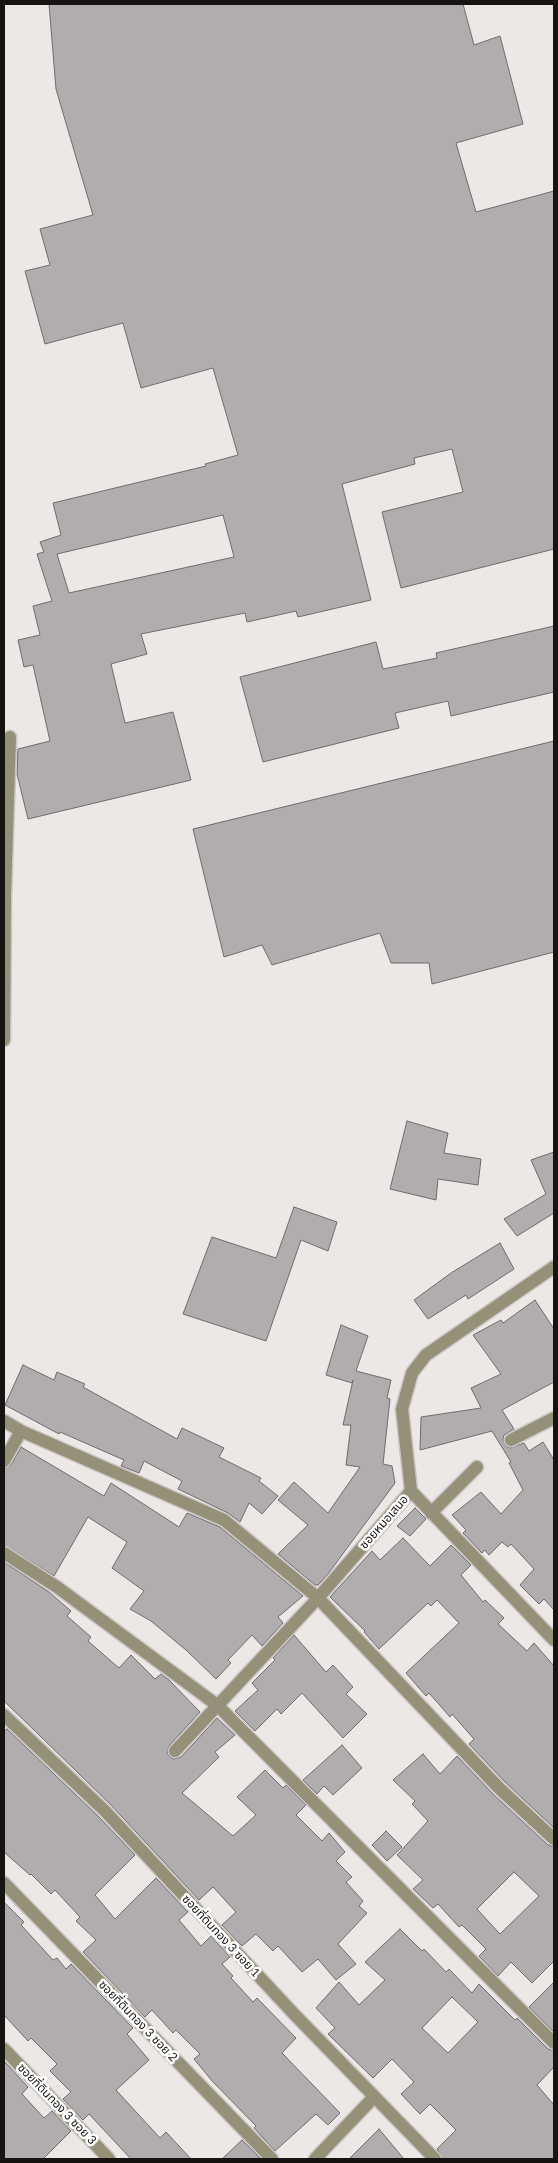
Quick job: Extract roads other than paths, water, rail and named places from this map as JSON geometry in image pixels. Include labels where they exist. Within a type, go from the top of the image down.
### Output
[{"type":"street","points":[[4,1040],[5,895],[10,738]]},
{"type":"street","name":"ซอยหมอเสนอ","points":[[175,1752],[318,1598],[411,1491],[402,1409],[412,1373],[426,1354],[554,1267]]},
{"type":"street","points":[[511,1440],[554,1418]]},
{"type":"street","points":[[4,1421],[21,1431],[224,1520],[318,1598],[499,1788],[554,1839]]},
{"type":"street","points":[[4,1461],[21,1431]]},
{"type":"street","points":[[431,1512],[477,1467]]},
{"type":"street","points":[[411,1491],[554,1640]]},
{"type":"street","points":[[4,1553],[57,1586],[217,1705],[554,2043]]},
{"type":"street","name":"ซอยที่ดินทอง 3 ซอย 1","points":[[4,1715],[105,1811],[294,2014],[435,2159]]},
{"type":"street","name":"ซอยที่ดินทอง 3 ซอย 2","points":[[4,1883],[272,2159]]},
{"type":"street","name":"ซอยที่ดินทอง 3 ซอย 3","points":[[4,2049],[110,2159]]},
{"type":"street","points":[[315,2159],[374,2097]]}]
